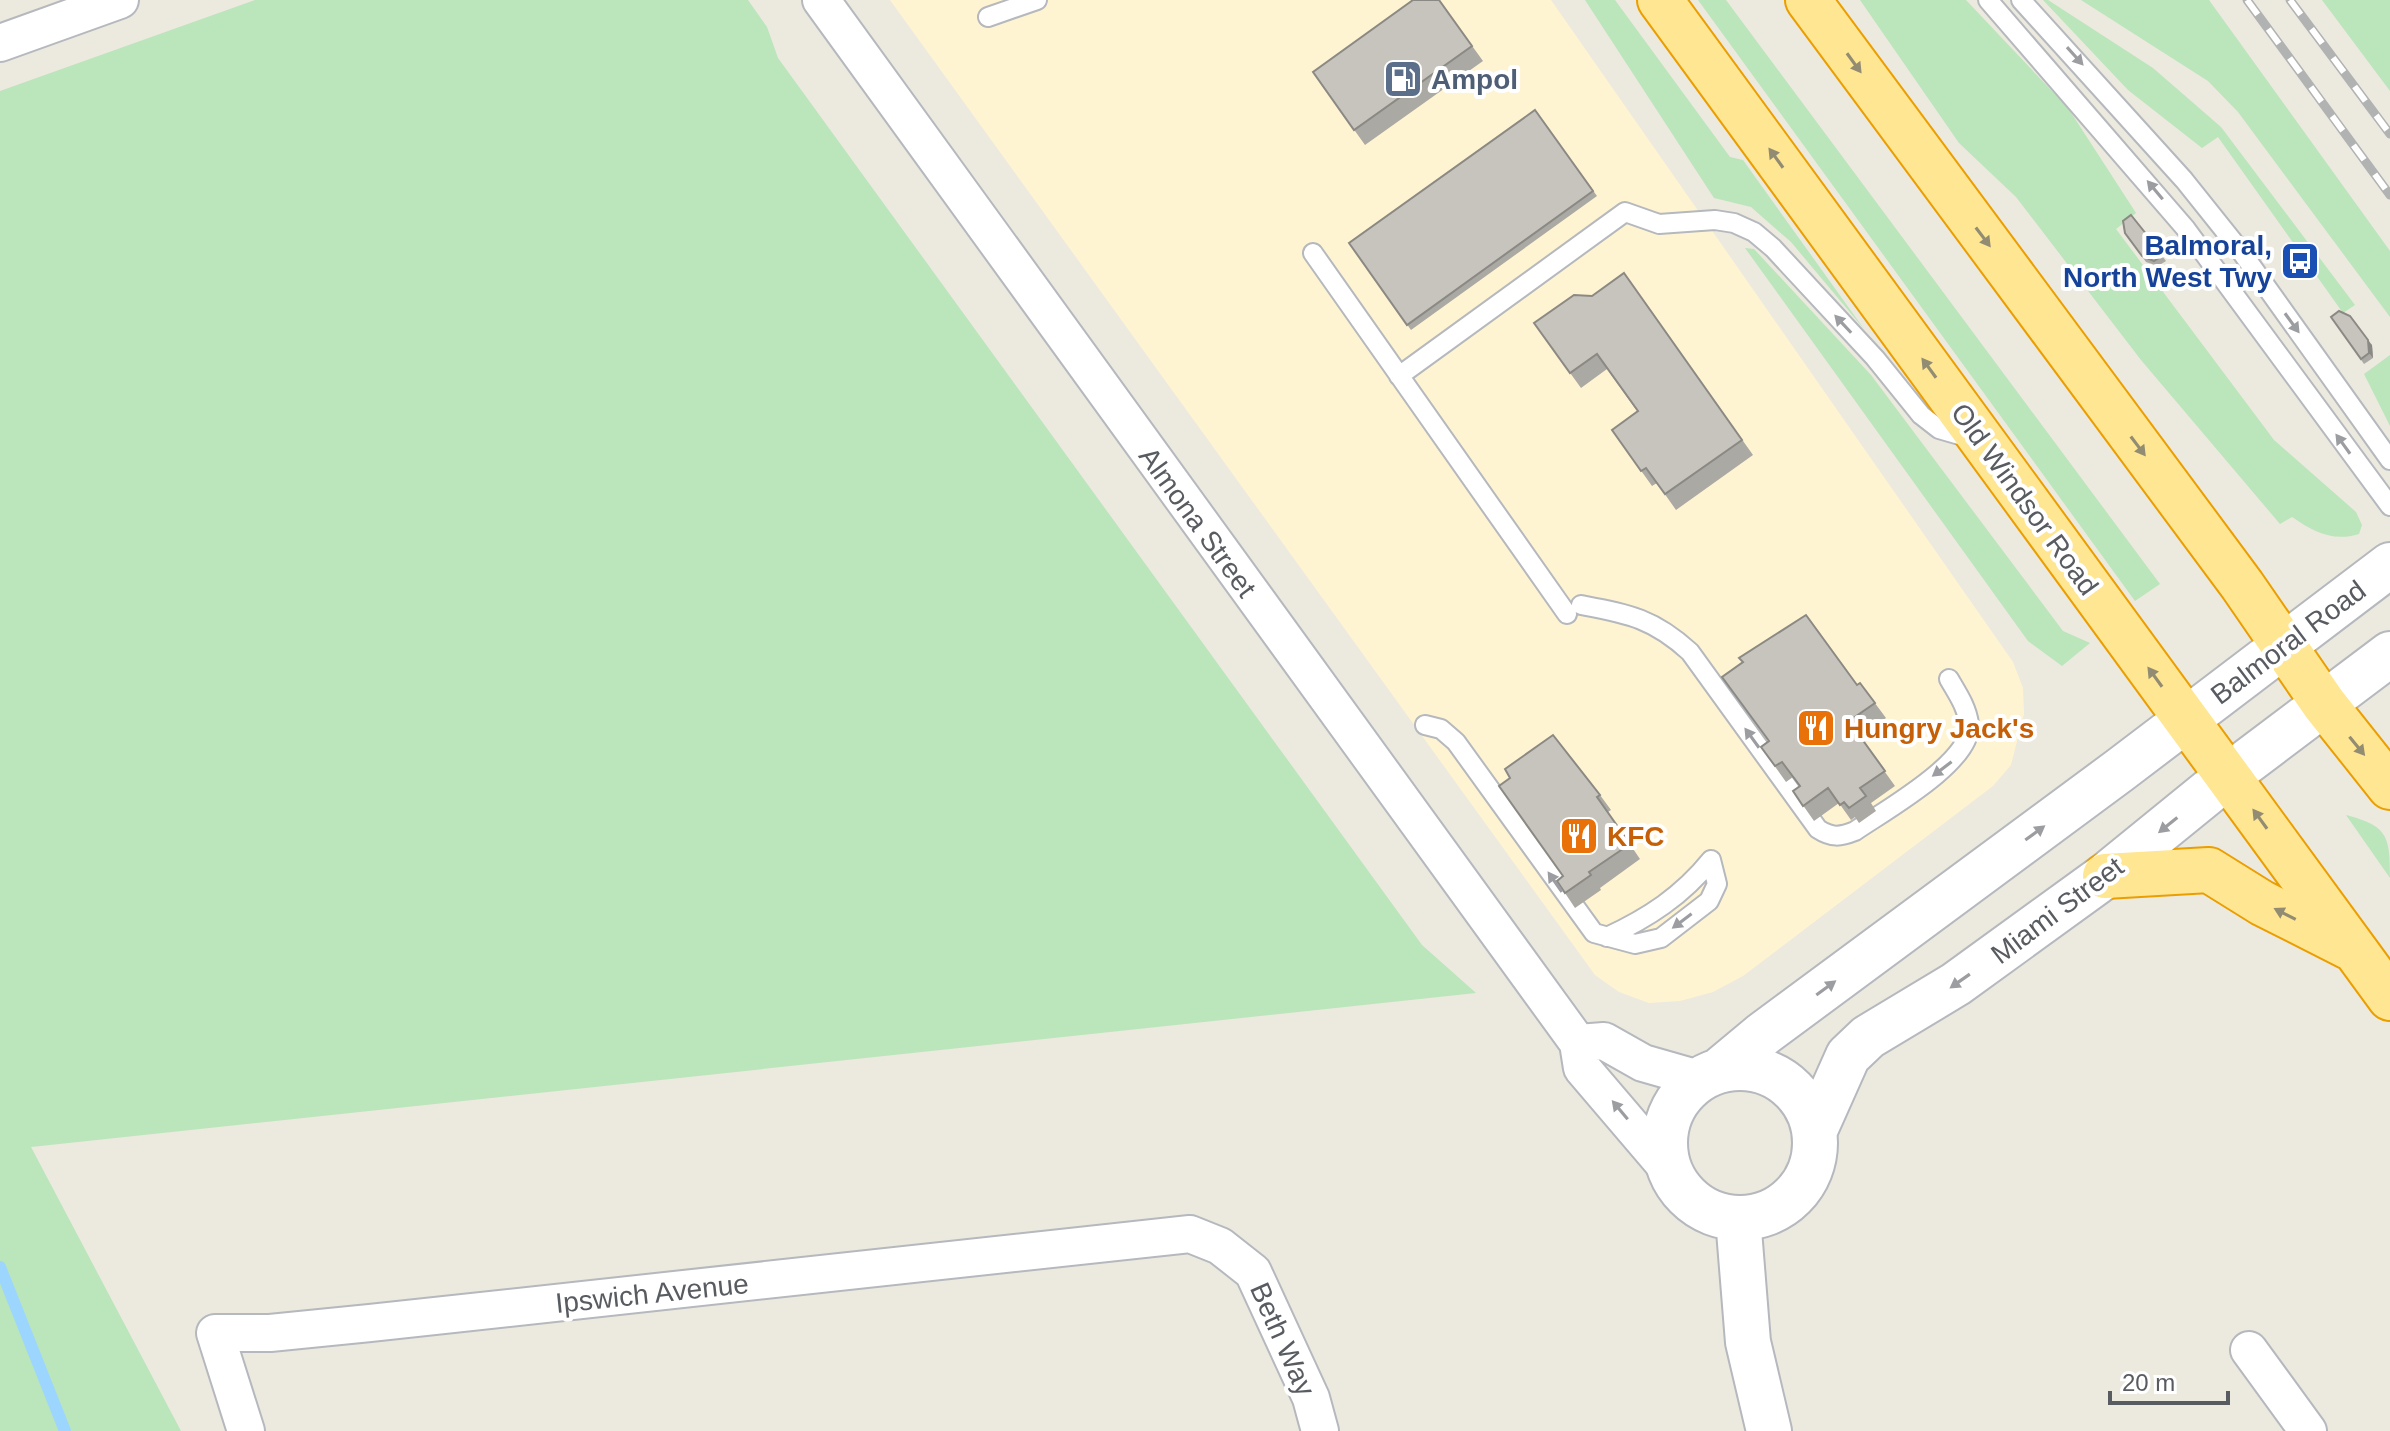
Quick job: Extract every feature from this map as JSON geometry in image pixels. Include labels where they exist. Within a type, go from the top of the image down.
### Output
[{"type":"highway","name":"Old Windsor Road","points":[[1660,0],[2390,998]]},
{"type":"highway","points":[[1808,0],[2242,585],[2324,704],[2390,787]]},
{"type":"highway","points":[[2105,876],[2209,870],[2262,903],[2355,950]]},
{"type":"street","points":[[0,43],[120,0]]},
{"type":"street","name":"Almona Street","points":[[821,0],[1578,1043],[1582,1068],[1669,1170]]},
{"type":"street","name":"Balmoral Road","points":[[2187,720],[2390,565]]},
{"type":"street","points":[[2324,704],[2390,654]]},
{"type":"street","name":"Miami Street","points":[[1815,1130],[1848,1056],[1868,1037],[1956,984],[2105,876],[2228,776],[2324,704]]},
{"type":"street","points":[[1578,1043],[1604,1041],[1643,1063],[1710,1074],[1745,1067],[1769,1072],[1789,1085],[1806,1105],[1815,1130],[1815,1157],[1806,1181],[1788,1202],[1764,1214],[1738,1218],[1716,1215],[1696,1205],[1680,1189],[1669,1170],[1664,1148],[1667,1122],[1679,1098],[1710,1074],[1763,1034],[2187,720]]},
{"type":"street","points":[[1738,1218],[1748,1342],[1769,1431]]},
{"type":"street","name":"Ipswich Avenue","points":[[246,1431],[215,1333],[270,1333],[386,1322],[1190,1234]]},
{"type":"street","name":"Beth Way","points":[[1190,1234],[1220,1246],[1253,1272],[1311,1398],[1320,1431]]},
{"type":"street","points":[[2249,1350],[2308,1431]]},
{"type":"lane","points":[[988,17],[1037,0]]},
{"type":"lane","points":[[1988,0],[2186,229],[2390,506]]},
{"type":"lane","points":[[2021,0],[2126,112],[2221,227],[2390,460]]},
{"type":"lane","points":[[1399,376],[1625,212],[1659,224],[1715,220],[1734,223],[1754,232],[1773,248],[1875,358],[1921,415],[1939,429],[1984,443]]},
{"type":"lane","points":[[1313,253],[1399,376],[1574,610],[1639,616],[1668,631],[1690,652],[1818,829],[1829,836],[1855,831],[1950,763],[1964,749],[1970,726],[1963,703],[1949,679]]},
{"type":"lane","points":[[1425,725],[1441,729],[1456,742],[1583,922],[1594,933],[1635,944],[1661,938],[1709,901],[1717,884],[1711,860]]},
{"type":"shaded area","points":[[890,0],[1551,0],[2013,662],[2023,688],[2024,714],[2011,765],[1993,786],[1743,976],[1713,992],[1680,1001],[1649,1003],[1619,992],[1595,975]]},
{"type":"green space","points":[[255,0],[748,0],[767,27],[778,58],[1422,945],[1476,993],[31,1147],[181,1431],[0,1431],[0,91]]},
{"type":"green space","points":[[1585,0],[1615,0],[1730,157],[1743,160],[1864,329],[1791,242],[1751,207],[1714,198]]},
{"type":"green space","points":[[1698,0],[1726,0],[2160,584],[2135,601]]},
{"type":"green space","points":[[1860,0],[1966,0],[2068,108],[2136,213],[2116,229],[2274,440],[2356,512],[2362,525],[2359,534],[2341,537],[2324,534],[2292,517],[2280,524],[2141,360],[2016,197],[1959,143]]},
{"type":"green space","points":[[2043,0],[2048,0],[2153,68],[2221,127],[2355,305],[2343,313],[2218,137],[2202,148],[2128,90]]},
{"type":"green space","points":[[2081,0],[2209,0],[2390,251],[2390,317],[2238,112],[2208,81]]},
{"type":"green space","points":[[2322,0],[2390,0],[2390,91]]},
{"type":"green space","points":[[1745,248],[1754,249],[1871,375],[2063,631],[2090,643],[2062,666],[2028,641]]},
{"type":"green space","points":[[2390,355],[2390,426],[2364,374]]},
{"type":"green space","points":[[2346,815],[2371,824],[2384,835],[2389,852],[2390,878]]},
{"type":"building","points":[[1413,0],[1439,0],[1472,46],[1354,130],[1313,72]]},
{"type":"building","points":[[1535,110],[1593,191],[1407,325],[1349,243]]},
{"type":"building","points":[[2131,215],[2163,255],[2154,261],[2142,256],[2125,233],[2123,221]]},
{"type":"building","points":[[1624,273],[1742,440],[1665,494],[1646,468],[1641,471],[1612,430],[1638,411],[1597,354],[1570,373],[1534,323],[1574,295],[1592,296]]},
{"type":"building","points":[[2339,311],[2350,316],[2368,340],[2369,353],[2361,359],[2331,317]]},
{"type":"building","name":"Hungry Jack's","points":[[1806,615],[1857,685],[1860,683],[1875,703],[1849,721],[1885,771],[1860,788],[1866,796],[1849,808],[1844,802],[1840,805],[1828,788],[1803,806],[1793,791],[1800,786],[1782,762],[1775,766],[1761,747],[1769,741],[1722,677],[1743,662],[1739,658]]},
{"type":"building","name":"KFC","points":[[1553,735],[1600,795],[1597,797],[1630,844],[1565,893],[1557,881],[1563,876],[1499,786],[1510,778],[1505,769]]},
{"type":"waterway","points":[[0,1267],[65,1431]]},
{"type":"railway","points":[[2247,0],[2390,195]]},
{"type":"railway","points":[[2290,0],[2390,134]]},
{"type":"place","name":"Ampol","points":[[1403,79]]},
{"type":"place","name":"Balmoral, North West Twy","points":[[2300,261]]},
{"type":"place","name":"Hungry Jack's","points":[[1816,728]]},
{"type":"place","name":"KFC","points":[[1579,836]]}]
